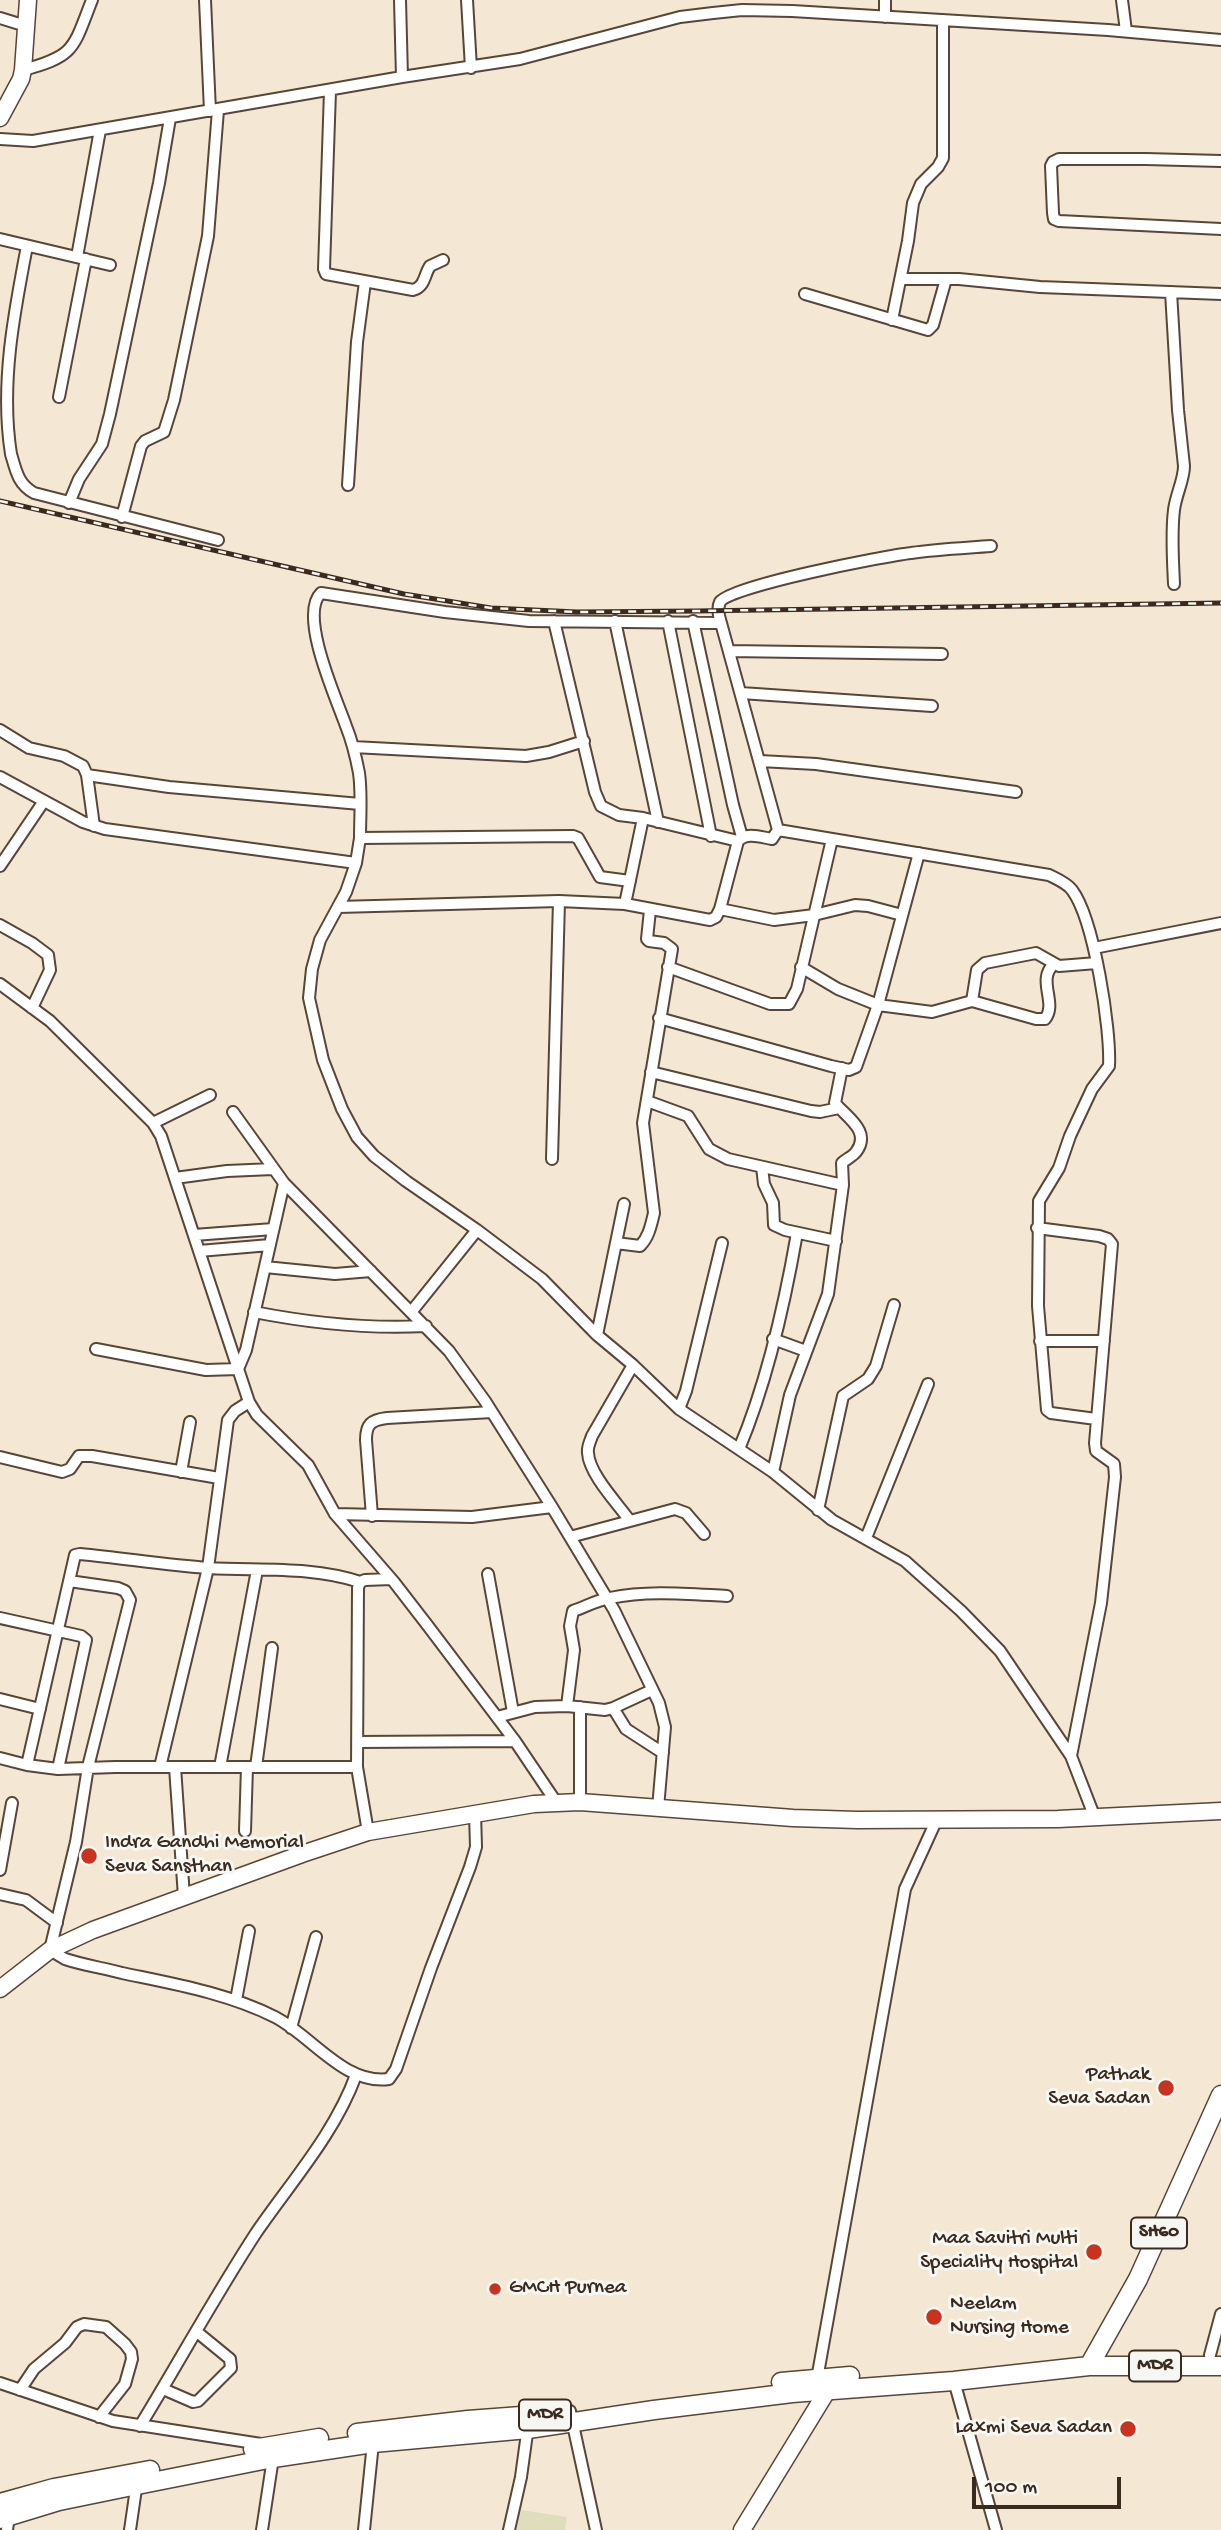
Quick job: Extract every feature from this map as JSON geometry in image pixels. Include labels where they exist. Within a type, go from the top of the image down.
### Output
[{"type":"main road","name":"SH60","points":[[1091,2361],[1138,2278],[1221,2095]]},
{"type":"main road","name":"MDR","points":[[272,2451],[309,2451],[528,2423],[571,2417],[652,2398],[1091,2361],[1217,2358]]},
{"type":"main road","name":"MDR","points":[[826,2382],[954,2381],[1091,2361]]},
{"type":"main road","name":"MDR","points":[[4,2517],[54,2488],[138,2478],[272,2451],[468,2420],[528,2423]]},
{"type":"street","points":[[0,118],[23,70],[28,0]]},
{"type":"street","points":[[23,70],[63,57],[77,39],[92,0]]},
{"type":"street","points":[[122,517],[141,446],[145,441],[164,432],[174,401],[208,236],[214,110],[205,0]]},
{"type":"street","points":[[400,0],[402,77]]},
{"type":"street","points":[[467,0],[471,68]]},
{"type":"street","points":[[884,0],[885,17]]},
{"type":"street","points":[[1122,0],[1126,31]]},
{"type":"street","points":[[0,139],[33,141],[402,77],[471,68],[520,59],[680,17],[713,13],[769,10],[1126,31],[1221,40]]},
{"type":"street","points":[[0,18],[26,26]]},
{"type":"street","points":[[892,320],[913,203],[921,184],[943,158],[943,20]]},
{"type":"street","points":[[330,91],[324,269],[326,274],[413,290],[419,289],[430,266],[443,260]]},
{"type":"street","points":[[69,503],[79,479],[102,444],[106,430],[159,183],[170,118]]},
{"type":"street","points":[[59,397],[100,130]]},
{"type":"street","points":[[1221,161],[1059,159],[1051,166],[1053,213],[1054,219],[1059,221],[1221,229]]},
{"type":"street","points":[[0,239],[110,265]]},
{"type":"street","points":[[27,246],[3,362],[3,415],[18,479],[34,493],[218,540]]},
{"type":"street","points":[[901,279],[946,279],[1040,287],[1221,294]]},
{"type":"street","points":[[805,294],[930,329],[946,279]]},
{"type":"street","points":[[348,485],[357,342],[365,282]]},
{"type":"street","points":[[1171,292],[1184,466],[1174,513],[1174,584]]},
{"type":"street","points":[[778,830],[720,623],[720,602],[728,596],[752,588],[868,560],[991,546]]},
{"type":"street","points":[[720,623],[554,621],[445,612],[321,593],[317,597],[317,642],[353,747],[359,774],[360,804],[360,838],[356,863],[351,880],[320,940],[312,969],[309,998],[323,1060],[342,1109],[357,1137],[374,1156],[542,1279],[597,1335],[679,1409],[773,1472],[818,1510],[905,1560],[990,1640],[1071,1756],[1096,1818]]},
{"type":"street","points":[[554,621],[595,792],[601,806],[619,815],[643,818],[711,836],[772,838],[778,830]]},
{"type":"street","points":[[615,621],[658,822]]},
{"type":"street","points":[[668,621],[711,836]]},
{"type":"street","points":[[338,907],[559,901],[625,904],[710,920],[716,917],[740,839],[693,621]]},
{"type":"street","points":[[729,651],[942,654]]},
{"type":"street","points":[[741,693],[932,706]]},
{"type":"street","points":[[0,730],[29,748],[76,761],[83,766],[87,775],[94,826]]},
{"type":"street","points":[[353,747],[526,755],[549,752],[584,741]]},
{"type":"street","points":[[760,761],[828,766],[1016,792]]},
{"type":"street","points":[[87,775],[169,787],[360,804]]},
{"type":"street","points":[[0,777],[94,826],[117,832],[356,863]]},
{"type":"street","points":[[0,866],[44,801]]},
{"type":"street","points":[[625,904],[643,818]]},
{"type":"street","points":[[778,830],[1049,875],[1072,889],[1094,948],[1109,1066],[1092,1089],[1070,1136],[1059,1168],[1041,1194],[1037,1228],[1040,1341],[1046,1410],[1096,1419]]},
{"type":"street","points":[[360,838],[573,836],[578,838],[600,877],[630,881]]},
{"type":"street","points":[[668,967],[732,991],[781,1005],[789,1003],[801,967],[832,839]]},
{"type":"street","points":[[659,1018],[849,1070],[856,1067],[878,1005],[919,853]]},
{"type":"street","points":[[552,1159],[559,901]]},
{"type":"street","points":[[720,909],[774,919],[814,915],[855,905],[902,915]]},
{"type":"street","points":[[616,1243],[640,1246],[651,1227],[654,1213],[643,1133],[671,949],[669,945],[649,942],[646,939],[650,910]]},
{"type":"street","points":[[1094,948],[1221,923]]},
{"type":"street","points":[[0,925],[48,955],[50,970],[32,1008]]},
{"type":"street","points":[[972,1001],[977,970],[985,963],[1036,953],[1054,964]]},
{"type":"street","points":[[801,967],[838,989],[878,1005],[932,1013],[972,1001],[1036,1019],[1045,1019],[1049,1013],[1046,977],[1048,970],[1054,964],[1097,963]]},
{"type":"street","points":[[0,984],[60,1031],[153,1123],[161,1136],[249,1402],[257,1415],[308,1465],[335,1514],[391,1579],[497,1717],[556,1802]]},
{"type":"street","points":[[773,1472],[790,1395],[828,1294],[843,1185],[842,1163],[856,1152],[861,1135],[857,1125],[839,1108],[835,1097],[842,1068]]},
{"type":"street","points":[[651,1072],[811,1111],[839,1108]]},
{"type":"street","points":[[153,1123],[210,1095]]},
{"type":"street","points":[[647,1101],[688,1116],[709,1149],[718,1154],[843,1185]]},
{"type":"street","points":[[233,1112],[284,1183],[449,1351],[492,1412],[552,1507],[606,1598],[653,1690],[665,1727],[658,1808]]},
{"type":"street","points":[[762,1167],[764,1184],[773,1203],[774,1225],[836,1241]]},
{"type":"street","points":[[175,1178],[227,1171],[273,1169]]},
{"type":"street","points":[[238,1369],[246,1350],[284,1183]]},
{"type":"street","points":[[597,1335],[624,1204]]},
{"type":"street","points":[[1037,1228],[1099,1236],[1108,1239],[1112,1244],[1096,1419],[1096,1451],[1114,1464],[1115,1477],[1101,1603],[1071,1756]]},
{"type":"street","points":[[194,1235],[273,1229]]},
{"type":"street","points":[[412,1311],[477,1230]]},
{"type":"street","points":[[739,1450],[754,1408],[786,1292],[797,1233]]},
{"type":"street","points":[[679,1409],[686,1391],[722,1243]]},
{"type":"street","points":[[200,1251],[270,1245]]},
{"type":"street","points":[[265,1267],[335,1274],[371,1271]]},
{"type":"street","points":[[818,1510],[843,1396],[868,1379],[876,1366],[894,1305]]},
{"type":"street","points":[[254,1312],[280,1317],[383,1326],[426,1326]]},
{"type":"street","points":[[773,1339],[806,1351]]},
{"type":"street","points":[[1040,1341],[1104,1341]]},
{"type":"street","points":[[96,1349],[206,1370],[238,1369]]},
{"type":"street","points":[[630,1521],[596,1474],[587,1448],[633,1365]]},
{"type":"street","points":[[866,1538],[928,1384]]},
{"type":"street","points":[[160,1767],[208,1568],[228,1420],[235,1411],[249,1402]]},
{"type":"street","points":[[372,1516],[366,1440],[369,1423],[375,1419],[492,1412]]},
{"type":"street","points":[[181,1472],[190,1422]]},
{"type":"street","points":[[0,1457],[62,1472],[70,1469],[79,1456],[85,1455],[219,1478]]},
{"type":"street","points":[[335,1514],[472,1517],[552,1507]]},
{"type":"street","points":[[570,1537],[680,1509],[704,1534]]},
{"type":"street","points":[[27,1765],[75,1555],[208,1568],[339,1575],[360,1582],[391,1579]]},
{"type":"street","points":[[219,1767],[257,1570]]},
{"type":"street","points":[[488,1574],[513,1712]]},
{"type":"street","points":[[50,1950],[76,1842],[88,1767],[130,1600],[128,1595],[118,1588],[69,1581]]},
{"type":"street","points":[[360,1582],[358,1767],[368,1832]]},
{"type":"street","points":[[567,1706],[574,1650],[570,1617],[573,1611],[606,1598],[653,1592],[727,1596]]},
{"type":"street","points":[[0,1618],[80,1636],[86,1640],[58,1769]]},
{"type":"street","points":[[245,1831],[251,1767],[272,1648]]},
{"type":"street","points":[[497,1717],[535,1707],[613,1708],[653,1690]]},
{"type":"street","points":[[0,1699],[40,1709]]},
{"type":"street","points":[[580,1707],[580,1802]]},
{"type":"street","points":[[613,1708],[626,1729],[663,1753]]},
{"type":"street","points":[[358,1742],[515,1741]]},
{"type":"street","points":[[0,1758],[58,1769],[358,1767]]},
{"type":"street","points":[[175,1767],[184,1898]]},
{"type":"street","points":[[0,1989],[50,1950],[93,1930],[368,1832],[475,1813],[556,1802],[793,1818],[1096,1818],[1221,1811]]},
{"type":"street","points":[[0,1870],[12,1803]]},
{"type":"street","points":[[50,1950],[74,1962],[236,2000],[278,2019],[356,2075],[378,2080],[389,2079],[396,2069],[470,1867],[476,1847],[475,1813]]},
{"type":"street","points":[[742,2530],[826,2382],[905,1889],[937,1819]]},
{"type":"street","points":[[0,1894],[26,1900],[57,1923]]},
{"type":"street","points":[[236,2000],[249,1931]]},
{"type":"street","points":[[291,2028],[316,1937]]},
{"type":"street","points":[[140,2426],[247,2247],[329,2129],[348,2096],[356,2075]]},
{"type":"street","points":[[1217,2358],[1221,2314]]},
{"type":"street","points":[[20,2390],[34,2370],[65,2343],[77,2327],[84,2324],[106,2327],[125,2344],[132,2359],[125,2384],[99,2417]]},
{"type":"street","points":[[163,2389],[193,2402],[198,2401],[231,2368],[230,2359],[197,2332]]},
{"type":"street","points":[[954,2381],[996,2530]]},
{"type":"street","points":[[0,2383],[99,2417],[272,2451],[262,2530]]},
{"type":"street","points":[[571,2417],[596,2530]]},
{"type":"street","points":[[509,2530],[521,2477],[528,2423]]},
{"type":"street","points":[[364,2530],[373,2443]]},
{"type":"street","points":[[130,2530],[138,2478]]},
{"type":"shaded area","points":[[521,2510],[567,2517],[565,2530],[517,2530]]},
{"type":"railway","points":[[0,501],[404,594],[491,608],[577,612],[1221,603]]},
{"type":"place","name":"Indra Gandhi Memorial Seva Sansthan","points":[[89,1856]]},
{"type":"place","name":"Pathak Seva Sadan","points":[[1166,2088]]},
{"type":"place","name":"Maa Savitri Multi Speciality Hospital","points":[[1094,2252]]},
{"type":"place","name":"GMCH Purnea","points":[[495,2289]]},
{"type":"place","name":"Neelam Nursing Home","points":[[934,2317]]},
{"type":"place","name":"Laxmi Seva Sadan","points":[[1128,2429]]}]
